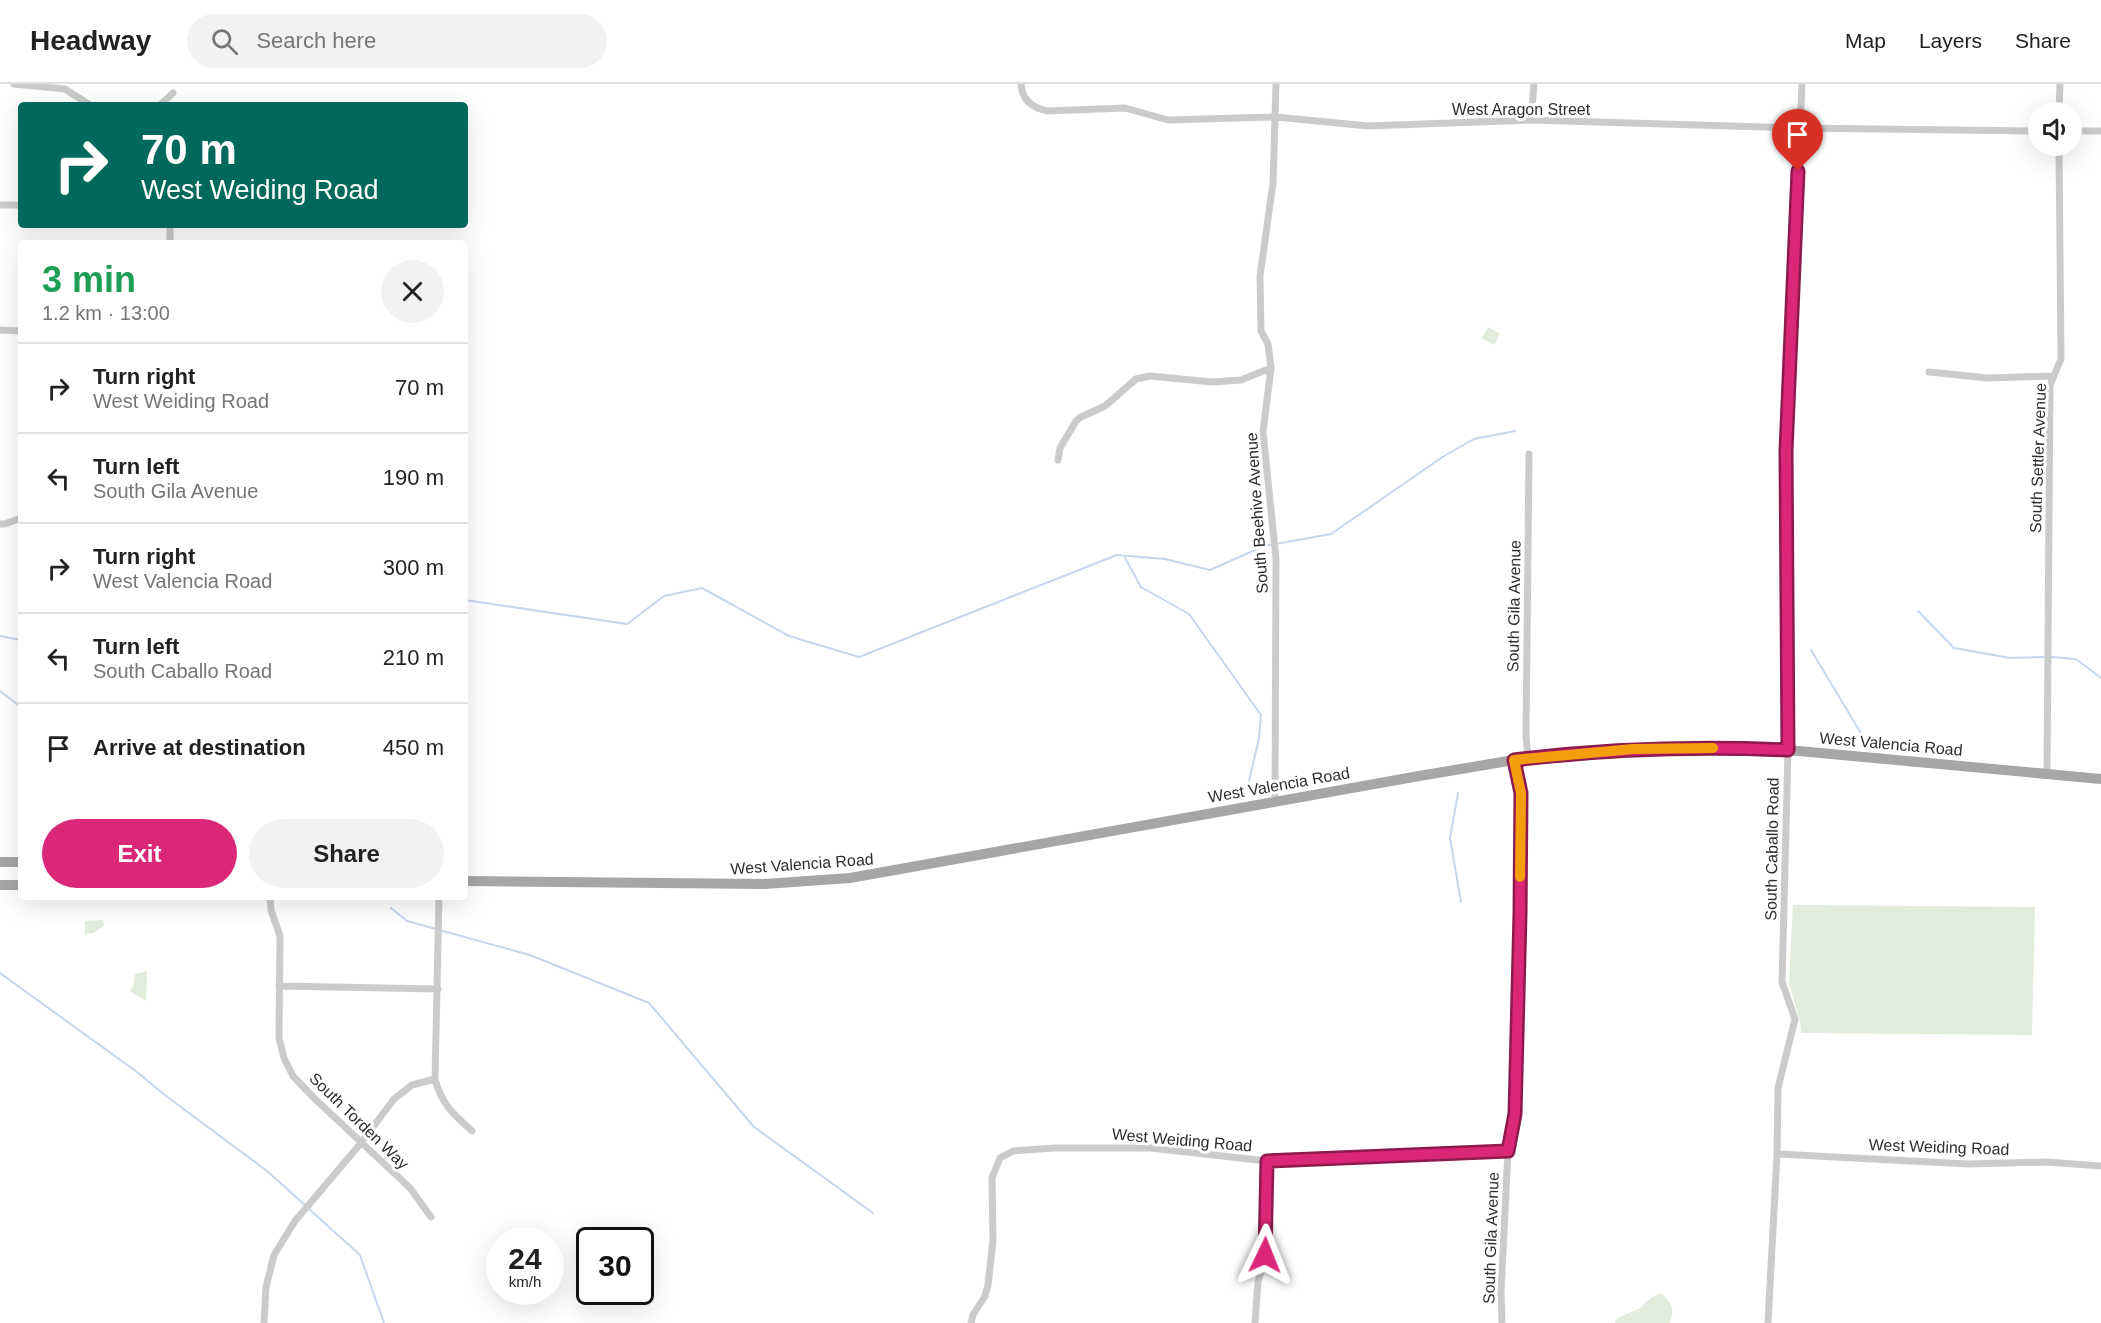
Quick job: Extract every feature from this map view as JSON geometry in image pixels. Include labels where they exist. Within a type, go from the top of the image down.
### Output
[{"type":"main road","name":"West Valencia Road","points":[[468,881],[757,885],[850,878],[1275,800],[1514,760],[1603,752],[1677,748],[1788,750],[2101,779]]},
{"type":"main road","points":[[0,862],[18,862]]},
{"type":"main road","points":[[0,885],[18,885]]},
{"type":"street","points":[[14,84],[65,89],[85,102]]},
{"type":"street","name":"West Aragon Street","points":[[1021,84],[1022,94],[1038,109],[1048,111],[1125,108],[1168,120],[1276,117],[1368,126],[1531,120],[1800,128],[2028,131]]},
{"type":"street","name":"South Beehive Avenue","points":[[1275,800],[1276,559],[1263,432],[1272,368],[1268,344],[1262,331],[1260,276],[1273,183],[1276,84]]},
{"type":"street","points":[[1531,120],[1534,84]]},
{"type":"street","name":"South Caballo Road","points":[[1768,1323],[1777,1155],[1778,1089],[1795,1019],[1782,982],[1788,750],[1786,451],[1802,84]]},
{"type":"street","points":[[2059,102],[2060,84]]},
{"type":"street","points":[[163,102],[173,93]]},
{"type":"street","points":[[2082,131],[2101,131]]},
{"type":"street","name":"South Settler Avenue","points":[[2047,774],[2050,386],[2061,359],[2059,156]]},
{"type":"street","points":[[0,205],[18,205]]},
{"type":"street","points":[[0,330],[18,331]]},
{"type":"street","points":[[1058,460],[1060,448],[1076,421],[1105,406],[1136,379],[1150,376],[1212,382],[1240,380],[1272,368]]},
{"type":"street","points":[[1929,372],[1988,378],[2054,376]]},
{"type":"street","name":"South Gila Avenue","points":[[1528,758],[1526,736],[1529,454]]},
{"type":"street","points":[[0,524],[18,519]]},
{"type":"street","name":"South Gila Avenue","points":[[1502,1323],[1501,1292],[1508,1151],[1515,1114],[1520,914],[1521,793],[1514,760]]},
{"type":"street","name":"South Torden Way","points":[[270,900],[271,910],[280,936],[279,1038],[284,1058],[293,1076],[411,1188],[430,1217]]},
{"type":"street","points":[[439,900],[435,1079],[440,1095],[449,1110],[472,1131]]},
{"type":"street","points":[[279,986],[438,989]]},
{"type":"street","points":[[264,1323],[267,1287],[274,1255],[295,1221],[361,1143],[394,1099],[412,1085],[435,1079]]},
{"type":"street","name":"West Weiding Road","points":[[971,1323],[973,1314],[985,1296],[988,1285],[993,1240],[992,1178],[1000,1158],[1013,1151],[1138,1148],[1267,1161],[1508,1151]]},
{"type":"street","name":"West Weiding Road","points":[[1777,1155],[1968,1164],[2047,1162],[2101,1166]]},
{"type":"street","points":[[1255,1323],[1258,1282],[1265,1255],[1267,1161]]},
{"type":"green space","points":[[1488,327],[1500,334],[1494,345],[1482,338]]},
{"type":"green space","points":[[1793,905],[2035,907],[2032,1035],[1801,1033],[1800,1021],[1789,983]]},
{"type":"green space","points":[[103,920],[104,926],[93,933],[85,934],[85,921]]},
{"type":"green space","points":[[147,971],[146,1001],[130,991],[134,984],[135,974]]},
{"type":"green space","points":[[1661,1293],[1672,1306],[1670,1323],[1615,1323],[1617,1318],[1639,1309],[1651,1298]]},
{"type":"waterway","points":[[468,600],[627,624],[664,596],[702,588],[789,636],[859,657],[1117,555],[1165,559],[1210,570],[1264,546],[1331,534],[1444,456],[1474,439],[1515,431]]},
{"type":"waterway","points":[[1124,556],[1141,587],[1189,614],[1261,715],[1259,738],[1249,781]]},
{"type":"waterway","points":[[1918,611],[1954,648],[2010,658],[2045,657]]},
{"type":"waterway","points":[[0,636],[18,639]]},
{"type":"waterway","points":[[1811,650],[1862,735]]},
{"type":"waterway","points":[[2051,657],[2076,659],[2101,678]]},
{"type":"waterway","points":[[0,691],[18,705]]},
{"type":"waterway","points":[[1458,793],[1450,838],[1461,902]]},
{"type":"waterway","points":[[391,908],[407,921],[530,955],[649,1003],[754,1127],[873,1213]]},
{"type":"waterway","points":[[0,973],[137,1072],[267,1171],[305,1205]]},
{"type":"waterway","points":[[309,1209],[360,1255],[384,1323]]},
{"type":"slow traffic","points":[[1520,877],[1521,793],[1514,760],[1633,749],[1713,748]]},
{"type":"route","points":[[1265,1255],[1267,1161],[1508,1151],[1515,1114],[1520,914],[1521,793],[1514,760],[1652,748],[1730,747],[1788,750],[1786,451],[1798,171]]}]
